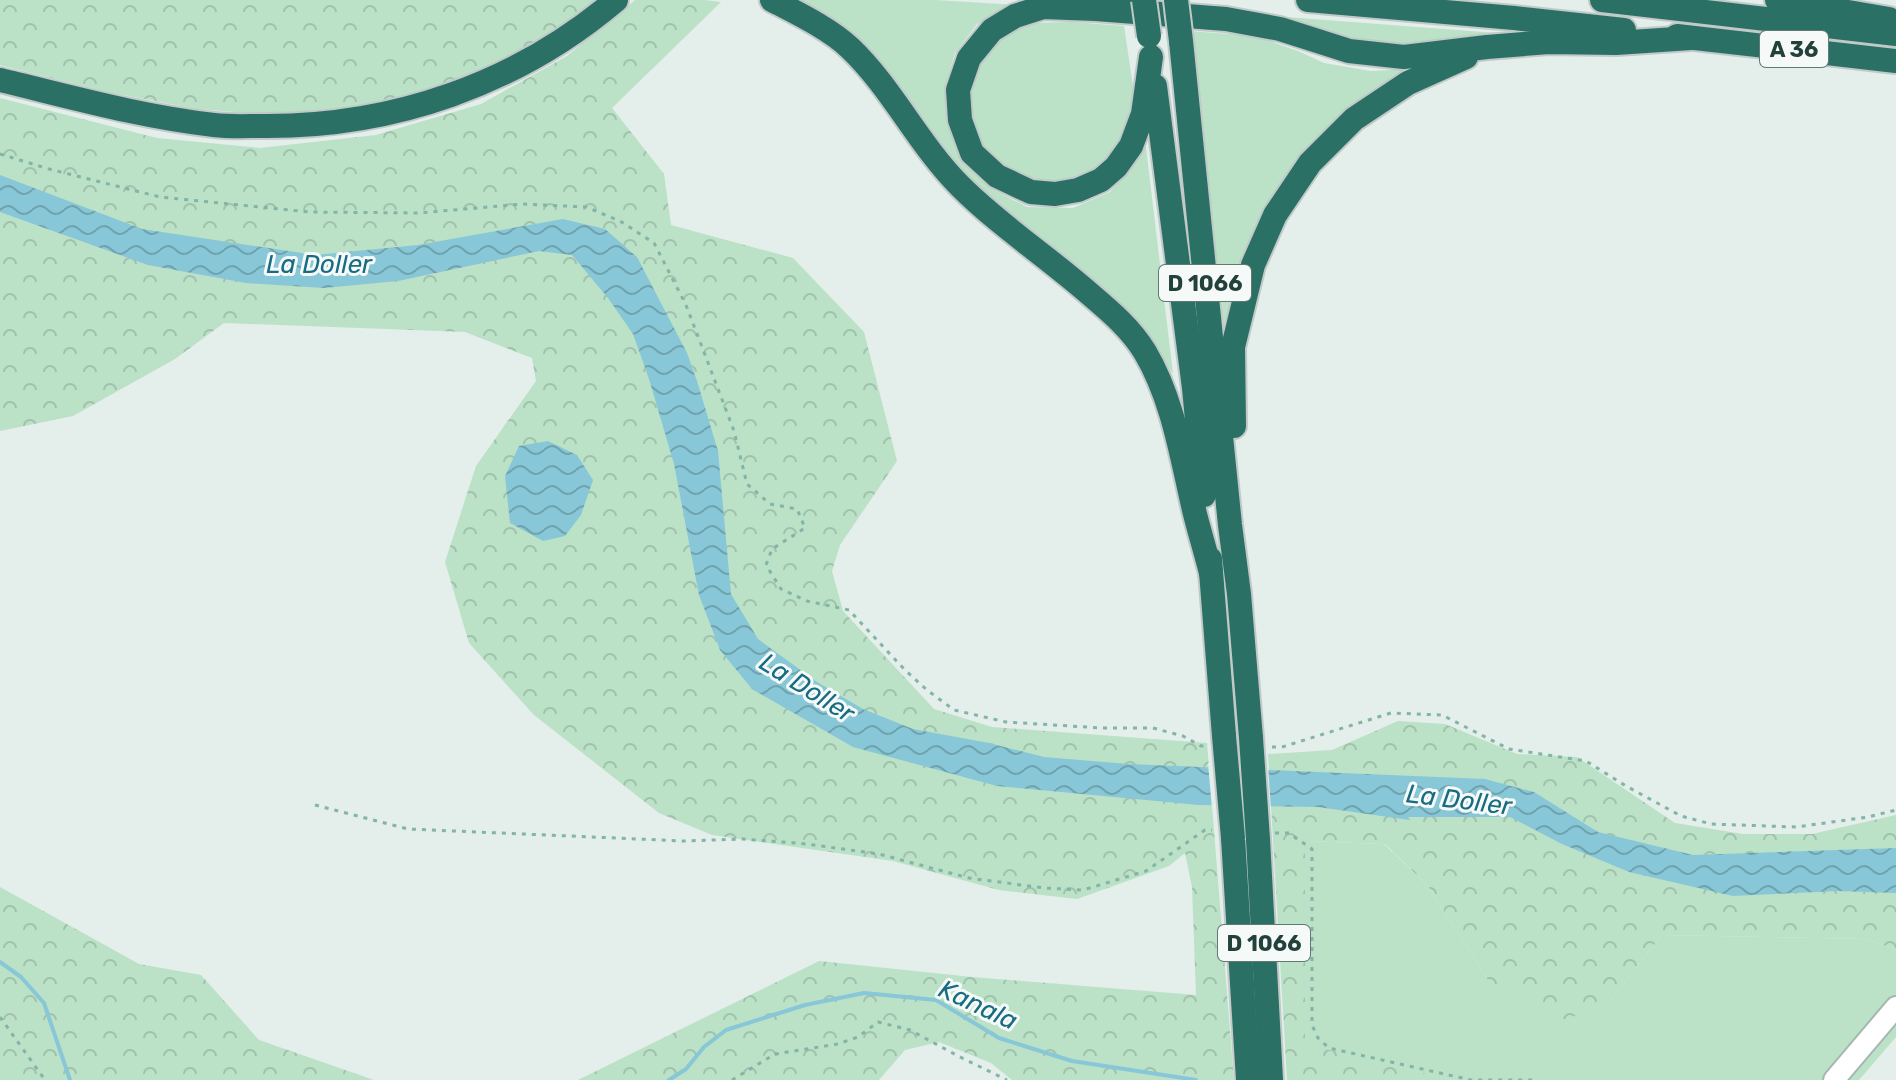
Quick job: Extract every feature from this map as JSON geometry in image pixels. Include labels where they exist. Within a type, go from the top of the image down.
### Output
[{"type":"highway","points":[[772,0],[805,17],[849,47],[888,93],[930,153],[960,186],[1122,322],[1144,352],[1163,388],[1211,573]]},
{"type":"highway","name":"D 1066","points":[[1144,0],[1194,388],[1211,573],[1226,834],[1258,1045],[1271,1080]]},
{"type":"highway","name":"D 1066","points":[[1176,0],[1230,525],[1260,742],[1266,836],[1258,1045],[1248,1080]]},
{"type":"highway","name":"A 36","points":[[1308,0],[1514,18],[1896,61]]},
{"type":"highway","name":"A 36","points":[[1602,0],[1896,34]]},
{"type":"highway","points":[[1777,0],[1883,16],[1896,21]]},
{"type":"highway","points":[[0,80],[135,113],[217,125],[301,126],[368,118],[424,105],[485,81],[573,34],[616,1]]},
{"type":"highway","points":[[1150,46],[1143,114],[1131,146],[1116,167],[1101,180],[1078,190],[1055,194],[1031,192],[997,176],[972,153],[960,120],[958,90],[969,58],[992,30],[1015,16],[1043,7],[1226,19],[1280,29],[1349,51],[1404,57],[1549,42],[1616,43],[1691,38]]},
{"type":"highway","points":[[1230,525],[1234,449],[1233,347],[1253,265],[1275,215],[1310,163],[1354,119],[1408,83],[1487,47]]},
{"type":"street","points":[[1834,1080],[1896,1007]]},
{"type":"path","points":[[0,154],[160,197],[309,212],[419,213],[534,204],[586,207],[620,221],[654,243],[686,305],[734,431],[747,484],[770,504],[797,509],[805,528],[772,549],[766,565],[781,589],[807,601],[849,610],[904,669],[954,710],[1006,722],[1153,728],[1183,736],[1201,746],[1219,741]]},
{"type":"path","points":[[1260,742],[1282,747],[1391,713],[1442,715],[1509,749],[1586,761],[1681,816],[1711,824],[1796,827],[1896,810]]},
{"type":"path","points":[[315,805],[408,829],[684,841],[743,839],[807,844],[879,854],[969,878],[1083,890],[1146,871],[1205,830],[1226,834]]},
{"type":"path","points":[[1266,836],[1289,833],[1312,849],[1312,1025],[1318,1038],[1329,1048],[1471,1080],[1537,1080]]},
{"type":"path","points":[[0,1017],[45,1080]]},
{"type":"path","points":[[732,1080],[775,1054],[838,1044],[858,1037],[878,1022],[910,1030],[1007,1080]]},
{"type":"green space","points":[[0,0],[602,0],[551,37],[475,76],[402,101],[291,116],[197,109],[107,92],[0,65]]},
{"type":"green space","points":[[635,0],[721,2],[612,108],[664,174],[671,225],[793,258],[864,332],[897,461],[840,545],[832,571],[843,611],[934,709],[992,727],[1207,743],[1234,1080],[1012,1080],[991,1063],[939,1042],[905,1050],[879,1080],[578,1080],[819,961],[1196,995],[1192,887],[1185,853],[1169,866],[1077,899],[999,890],[893,861],[712,835],[659,813],[534,715],[469,643],[445,562],[476,466],[536,381],[532,358],[465,332],[224,323],[175,359],[73,416],[0,431],[0,98],[157,138],[260,148],[376,135],[481,104],[567,56]]},
{"type":"green space","points":[[792,0],[935,0],[1020,5],[977,24],[955,53],[945,87],[946,120],[960,155],[990,188],[1027,207],[1073,208],[1110,192],[1132,165],[1145,139],[1173,374],[1140,326],[1094,281],[971,185]]},
{"type":"green space","points":[[1247,14],[1496,33],[1430,44],[1401,45],[1353,39]]},
{"type":"green space","points":[[1073,22],[1124,26],[1134,93],[1128,132],[1111,162],[1083,181],[1048,186],[1020,180],[993,163],[973,135],[967,101],[976,70],[997,39],[1028,23]]},
{"type":"green space","points":[[1189,31],[1255,36],[1324,63],[1370,71],[1414,69],[1350,107],[1312,141],[1273,195],[1243,253],[1223,346]]},
{"type":"green space","points":[[1398,721],[1445,724],[1517,754],[1577,757],[1675,823],[1743,834],[1812,834],[1896,815],[1896,950],[1867,939],[1662,935],[1611,1000],[1566,1020],[1491,985],[1428,886],[1385,844],[1305,841],[1305,1044],[1452,1080],[1287,1080],[1268,754],[1332,750]]},
{"type":"green space","points":[[1305,841],[1384,844],[1428,886],[1491,985],[1611,1000],[1662,935],[1867,939],[1896,950],[1896,1037],[1859,1080],[1452,1080],[1305,1045]]},
{"type":"green space","points":[[0,887],[139,964],[201,975],[259,1040],[374,1080],[0,1080]]},
{"type":"water","name":"La Doller","points":[[0,175],[142,229],[315,255],[418,245],[563,219],[605,229],[637,257],[687,353],[718,451],[731,594],[758,639],[817,682],[863,709],[913,729],[1044,757],[1128,764],[1485,779],[1534,792],[1598,832],[1693,855],[1896,848],[1896,893],[1838,891],[1733,896],[1629,872],[1562,844],[1510,817],[1408,817],[1410,820],[1318,807],[1199,805],[997,786],[853,747],[752,689],[720,650],[699,595],[674,464],[633,334],[572,255],[539,251],[398,281],[324,288],[246,283],[148,265],[0,212]]},
{"type":"water","points":[[548,441],[577,455],[593,480],[581,515],[565,536],[543,541],[510,523],[505,476],[519,446]]},
{"type":"pier","points":[[1208,763],[1268,765],[1271,810],[1212,809]]},
{"type":"waterway","name":"Kanala","points":[[0,962],[21,977],[44,1003],[70,1080]]},
{"type":"waterway","name":"Kanala","points":[[669,1080],[686,1069],[704,1047],[726,1030],[805,1005],[864,993],[936,1000],[999,1038],[1072,1061],[1196,1080]]}]
